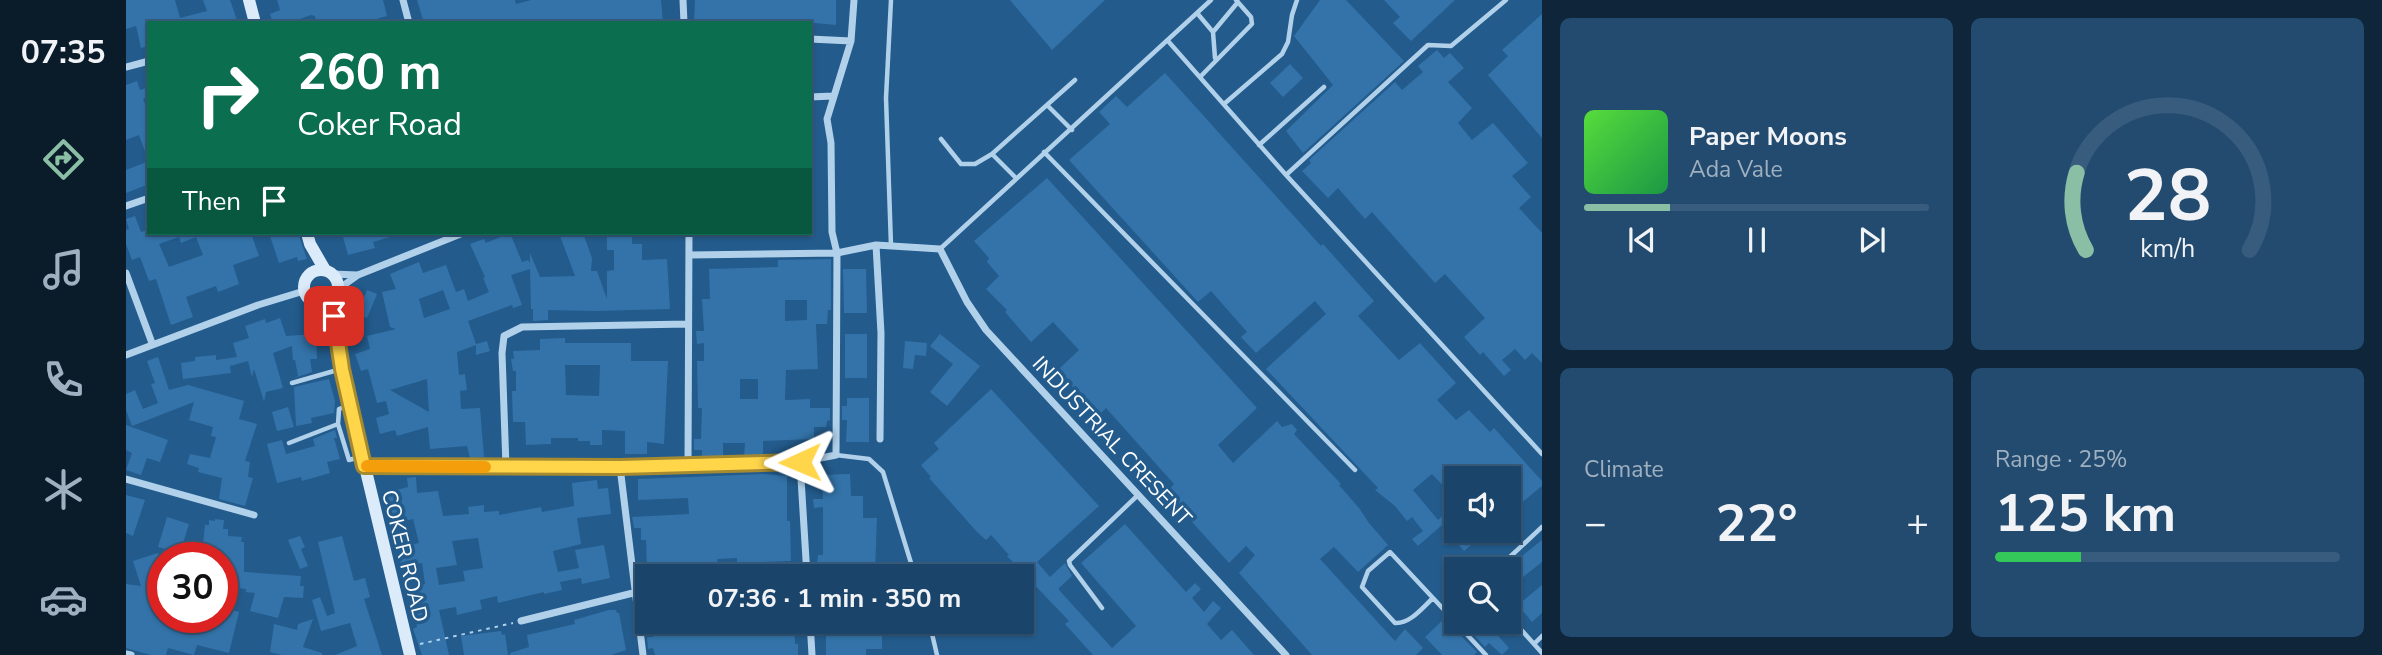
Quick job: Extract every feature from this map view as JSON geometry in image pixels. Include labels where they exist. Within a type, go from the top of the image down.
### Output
[{"type":"main road","points":[[250,0],[255,21]]},
{"type":"main road","points":[[309,239],[338,284],[329,298],[310,300],[304,291],[304,282],[316,270],[329,272]]},
{"type":"main road","points":[[309,239],[310,274]]},
{"type":"main road","name":"COKER ROAD","points":[[329,298],[342,369],[408,651]]},
{"type":"street","points":[[403,0],[408,21]]},
{"type":"street","points":[[683,0],[684,21]]},
{"type":"street","points":[[363,461],[506,467],[620,467],[800,462],[836,455],[837,253],[832,232],[831,143],[827,119],[851,41],[854,0]]},
{"type":"street","points":[[812,39],[851,41]]},
{"type":"street","points":[[126,67],[147,62]]},
{"type":"street","points":[[812,97],[833,96]]},
{"type":"street","points":[[126,206],[147,199]]},
{"type":"street","points":[[329,298],[358,275],[458,235]]},
{"type":"street","points":[[688,464],[689,235]]},
{"type":"street","points":[[876,245],[881,333],[880,439]]},
{"type":"street","points":[[690,255],[837,253],[876,245],[940,249]]},
{"type":"street","name":"INDUSTRIAL CRESENT","points":[[940,249],[967,302],[986,330],[1286,655]]},
{"type":"street","points":[[329,272],[358,275]]},
{"type":"street","points":[[126,273],[152,343]]},
{"type":"street","points":[[126,355],[152,343],[304,291]]},
{"type":"street","points":[[506,467],[502,353],[504,336],[522,327],[688,324]]},
{"type":"street","points":[[800,462],[806,564]]},
{"type":"street","points":[[620,467],[635,577]]},
{"type":"street","points":[[126,480],[254,515]]},
{"type":"street","points":[[521,621],[635,592]]},
{"type":"street","points":[[641,634],[643,655]]},
{"type":"street","points":[[811,634],[812,655]]},
{"type":"lane","points":[[891,0],[886,98],[891,247]]},
{"type":"lane","points":[[940,249],[1211,0]]},
{"type":"lane","points":[[1224,104],[1282,54],[1288,42],[1297,0]]},
{"type":"lane","points":[[1286,175],[1428,45],[1451,46],[1506,0]]},
{"type":"lane","points":[[1201,76],[1252,24],[1251,18],[1237,1],[1213,32]]},
{"type":"lane","points":[[1197,13],[1213,32],[1215,60]]},
{"type":"lane","points":[[1168,41],[1286,175],[1542,454]]},
{"type":"lane","points":[[942,139],[961,163],[975,164],[992,155],[1075,80]]},
{"type":"lane","points":[[1259,145],[1324,87]]},
{"type":"lane","points":[[1048,106],[1072,130]]},
{"type":"lane","points":[[1044,152],[1355,470]]},
{"type":"lane","points":[[992,155],[1016,178]]},
{"type":"lane","points":[[292,383],[342,369]]},
{"type":"lane","points":[[350,404],[339,409],[338,424],[349,460],[363,461]]},
{"type":"lane","points":[[289,443],[338,424]]},
{"type":"lane","points":[[836,455],[869,459],[883,472],[911,564]]},
{"type":"lane","points":[[1102,608],[1069,561],[1138,495]]},
{"type":"lane","points":[[1510,557],[1542,527]]},
{"type":"lane","points":[[1433,598],[1406,622],[1400,624],[1395,623],[1362,587],[1368,571],[1390,552],[1433,598],[1486,655]]},
{"type":"lane","points":[[1521,630],[1542,653]]},
{"type":"lane","points":[[932,634],[936,655]]},
{"type":"lane","points":[[1534,644],[1542,636]]},
{"type":"path","points":[[408,651],[521,621]]},
{"type":"building","points":[[126,0],[175,0],[180,18],[207,11],[203,0],[230,0],[237,21],[147,21],[147,46],[141,48],[136,26],[126,29]]},
{"type":"building","points":[[277,0],[383,0],[387,16],[369,21],[316,21],[315,16],[311,15],[294,21],[272,21],[270,14],[280,10]]},
{"type":"building","points":[[417,0],[515,0],[516,4],[531,0],[661,0],[663,21],[423,21]]},
{"type":"building","points":[[695,0],[836,0],[836,25],[812,21],[757,19],[694,21]]},
{"type":"building","points":[[1010,0],[1105,0],[1052,50]]},
{"type":"building","points":[[1320,0],[1346,0],[1404,61],[1303,153],[1286,131],[1333,85],[1294,36]]},
{"type":"building","points":[[1384,0],[1455,0],[1411,41],[1393,23],[1400,17]]},
{"type":"building","points":[[1542,14],[1542,138],[1488,75],[1508,56],[1502,50]]},
{"type":"building","points":[[1437,50],[1444,58],[1450,53],[1464,68],[1448,82],[1472,108],[1458,123],[1472,140],[1493,123],[1528,163],[1512,176],[1531,197],[1519,208],[1542,233],[1542,363],[1532,353],[1525,360],[1515,349],[1502,360],[1511,370],[1504,376],[1483,352],[1480,355],[1464,337],[1485,318],[1445,274],[1435,283],[1372,212],[1365,219],[1338,188],[1328,198],[1302,171],[1311,163],[1309,160],[1395,82],[1402,90],[1423,72],[1418,66]]},
{"type":"building","points":[[1290,64],[1303,78],[1283,97],[1270,83]]},
{"type":"building","points":[[1165,73],[1374,301],[1358,316],[1399,360],[1420,343],[1456,383],[1437,400],[1456,420],[1469,410],[1490,432],[1494,428],[1542,481],[1542,486],[1521,503],[1521,466],[1444,466],[1444,486],[1432,474],[1413,490],[1438,520],[1444,515],[1444,527],[1442,525],[1418,546],[1412,539],[1423,531],[1412,517],[1407,521],[1395,506],[1375,490],[1378,488],[1266,369],[1326,314],[1315,301],[1256,353],[1241,337],[1247,332],[1211,291],[1198,302],[1069,160],[1110,124],[1099,112],[1116,96],[1127,107]]},
{"type":"building","points":[[137,81],[140,90],[147,88],[147,98],[143,99],[147,108],[147,157],[139,135],[126,140],[126,85]]},
{"type":"building","points":[[147,162],[147,185],[126,193],[126,170]]},
{"type":"building","points":[[1047,178],[1257,408],[1218,445],[1233,463],[1277,421],[1282,427],[1292,424],[1297,430],[1294,434],[1341,484],[1339,485],[1388,545],[1358,572],[1334,547],[1320,559],[1395,641],[1405,629],[1423,648],[1416,655],[1312,655],[1239,573],[1255,555],[1246,546],[1229,563],[1166,493],[1174,484],[1106,408],[1096,418],[1059,369],[1079,350],[1053,322],[1031,342],[1005,312],[1007,310],[986,289],[999,276],[987,262],[989,258],[974,241]]},
{"type":"building","points":[[135,216],[141,232],[147,230],[147,235],[252,235],[259,256],[233,265],[239,284],[218,292],[216,286],[186,297],[193,317],[171,325],[156,279],[149,281],[140,257],[132,260],[126,244],[126,230],[129,229],[126,219]],"holes":[[[179,237],[181,243],[196,237],[203,255],[169,267],[159,244]]]},
{"type":"building","points":[[270,235],[299,235],[307,259],[298,261],[297,257],[279,263]]},
{"type":"building","points":[[343,235],[397,235],[373,242],[375,248],[348,255]]},
{"type":"building","points":[[511,235],[522,262],[528,260],[530,263],[530,253],[540,277],[575,276],[560,235],[584,235],[592,258],[591,271],[597,271],[607,299],[607,271],[614,270],[614,250],[607,250],[607,235],[632,235],[632,244],[642,244],[642,260],[667,259],[670,309],[548,310],[548,320],[533,321],[530,269],[511,275],[522,305],[513,308],[512,305],[468,321],[476,344],[487,341],[490,351],[476,355],[476,345],[457,352],[459,375],[465,374],[467,390],[460,391],[461,409],[480,408],[484,457],[470,458],[467,446],[430,449],[428,427],[397,436],[395,430],[380,434],[376,418],[389,414],[386,401],[377,403],[368,369],[361,371],[355,354],[370,349],[367,336],[396,329],[390,327],[382,292],[396,289],[390,274],[419,262],[423,273],[446,265],[456,292],[464,289],[468,301],[489,292],[470,244],[484,239],[486,243]],"holes":[[[443,290],[450,309],[424,318],[419,299]],[[427,379],[429,412],[390,390]]]},
{"type":"building","points":[[831,259],[831,310],[828,310],[827,324],[816,324],[818,369],[786,370],[785,400],[810,399],[810,408],[830,408],[830,420],[827,421],[826,427],[814,427],[814,439],[763,441],[763,457],[744,457],[745,443],[723,443],[723,456],[702,458],[702,450],[694,450],[694,439],[701,439],[702,408],[698,408],[697,361],[704,361],[704,343],[697,344],[696,331],[704,331],[702,299],[710,299],[709,269],[778,267],[778,260]],"holes":[[[785,300],[807,300],[807,320],[785,321]],[[740,379],[758,379],[758,399],[740,399]]]},
{"type":"building","points":[[843,269],[866,269],[867,313],[844,313]]},
{"type":"building","points":[[367,290],[377,294],[367,318],[357,314]]},
{"type":"building","points":[[280,318],[286,336],[316,334],[317,359],[310,359],[312,372],[294,378],[298,376],[292,346],[273,353],[283,388],[266,392],[264,402],[254,369],[252,377],[248,361],[230,366],[231,373],[183,379],[181,363],[195,361],[195,357],[216,355],[216,360],[237,357],[233,343],[249,338],[245,326],[265,319],[266,323]]},
{"type":"building","points":[[845,334],[867,334],[867,378],[845,378]]},
{"type":"building","points":[[940,334],[980,366],[947,406],[930,392],[953,364],[930,346]]},
{"type":"building","points":[[565,338],[565,343],[631,343],[631,361],[668,361],[664,444],[647,442],[647,454],[625,454],[625,431],[602,430],[602,445],[590,445],[590,441],[578,441],[578,438],[551,438],[551,444],[526,445],[525,422],[513,422],[512,391],[516,391],[516,371],[513,371],[511,359],[514,359],[513,351],[540,350],[540,339]],"holes":[[[565,365],[600,365],[599,396],[566,395]]]},
{"type":"building","points":[[905,341],[927,343],[926,356],[915,355],[913,369],[903,368]]},
{"type":"building","points":[[158,357],[169,390],[188,385],[244,401],[239,419],[257,424],[245,461],[250,462],[248,477],[253,478],[245,506],[219,499],[222,478],[198,472],[199,468],[187,464],[190,454],[210,458],[216,437],[211,436],[213,427],[189,420],[194,402],[132,426],[126,410],[126,394],[135,390],[143,409],[158,403],[151,384],[155,383],[147,361]]},
{"type":"building","points":[[329,379],[335,401],[334,413],[311,418],[312,423],[296,426],[294,387]]},
{"type":"building","points":[[991,389],[1099,506],[1037,562],[1050,577],[1065,563],[1072,576],[1059,590],[1112,648],[1136,626],[1081,563],[1125,524],[1186,592],[1195,583],[1201,589],[1192,598],[1204,612],[1213,601],[1221,608],[1207,624],[1221,640],[1232,630],[1254,655],[1093,655],[1065,624],[1069,621],[1034,584],[1034,564],[1015,564],[991,535],[986,540],[977,532],[929,478],[931,477],[921,465],[939,449],[934,443]]},
{"type":"building","points":[[847,398],[869,398],[869,442],[846,442],[847,420],[842,420],[842,406],[847,406]]},
{"type":"building","points":[[288,407],[294,427],[277,431],[272,412]]},
{"type":"building","points":[[126,425],[168,440],[160,462],[147,458],[141,475],[126,470],[132,453],[126,450]]},
{"type":"building","points":[[335,430],[337,438],[334,438],[340,459],[327,462],[330,473],[302,481],[301,477],[277,483],[267,444],[282,440],[286,454],[315,446],[313,439]]},
{"type":"building","points":[[764,474],[787,476],[787,521],[790,521],[791,561],[737,563],[737,558],[717,559],[718,564],[647,564],[646,540],[641,540],[641,528],[634,528],[632,517],[689,514],[688,498],[638,500],[638,479]]},
{"type":"building","points":[[850,474],[851,496],[863,496],[863,518],[877,518],[875,564],[817,564],[818,555],[823,555],[823,507],[814,508],[813,499],[823,499],[822,475]]},
{"type":"building","points":[[416,477],[417,493],[438,491],[443,516],[469,514],[468,507],[484,505],[484,512],[499,511],[499,515],[541,507],[542,512],[574,506],[572,483],[597,480],[598,489],[608,488],[611,514],[577,518],[581,544],[553,551],[558,572],[579,568],[575,550],[604,545],[610,578],[582,584],[581,578],[560,582],[562,590],[498,603],[497,596],[480,600],[482,609],[457,615],[456,607],[439,610],[449,655],[422,655],[413,629],[417,627],[409,587],[425,584],[422,563],[401,567],[397,547],[419,543],[413,519],[391,524],[384,493],[408,487],[407,478]],"holes":[[[478,538],[483,568],[463,571],[465,581],[439,585],[436,568],[457,565],[452,541]]]},
{"type":"building","points":[[126,495],[145,500],[133,536],[126,533]]},
{"type":"building","points":[[167,517],[189,524],[183,542],[160,542]]},
{"type":"building","points":[[209,520],[224,520],[223,529],[228,529],[228,536],[242,537],[244,572],[301,576],[303,598],[284,597],[278,618],[250,611],[255,593],[238,588],[238,542],[203,542],[205,525],[209,525]]},
{"type":"building","points":[[300,536],[305,547],[301,549],[308,566],[300,569],[288,540]]},
{"type":"building","points":[[342,536],[354,581],[365,578],[370,597],[364,599],[382,655],[335,655],[357,646],[350,623],[321,631],[312,600],[320,597],[327,616],[335,613],[318,542]]},
{"type":"building","points":[[1542,540],[1542,562],[1521,579],[1521,557]]},
{"type":"building","points":[[1457,543],[1474,543],[1464,551]]},
{"type":"building","points":[[147,557],[147,633],[234,633],[229,653],[197,645],[194,655],[168,648],[166,655],[151,655],[126,648],[126,584],[141,586],[133,561]]},
{"type":"building","points":[[1542,585],[1542,613],[1532,622],[1521,609],[1521,602]]},
{"type":"building","points":[[609,610],[619,613],[626,650],[611,655],[510,655],[529,647],[527,635],[575,624],[574,620]]},
{"type":"building","points":[[313,619],[303,647],[322,655],[282,655],[270,652],[274,624],[297,630],[298,624]]},
{"type":"building","points":[[1444,619],[1444,634],[1460,634],[1477,652],[1474,655],[1442,655],[1425,637]]},
{"type":"building","points":[[501,631],[502,635],[505,634],[508,655],[464,655],[461,636]]},
{"type":"building","points":[[653,634],[795,634],[798,655],[655,655],[653,648],[648,649],[647,637],[653,637]]},
{"type":"building","points":[[826,634],[882,634],[882,649],[866,649],[866,655],[826,655]]},
{"type":"building","points":[[1473,634],[1497,634],[1509,648],[1502,655],[1489,643],[1485,647]]},
{"type":"slow traffic","points":[[367,466],[485,467]]},
{"type":"route","points":[[334,316],[342,369],[364,466],[620,467],[800,462]]}]
